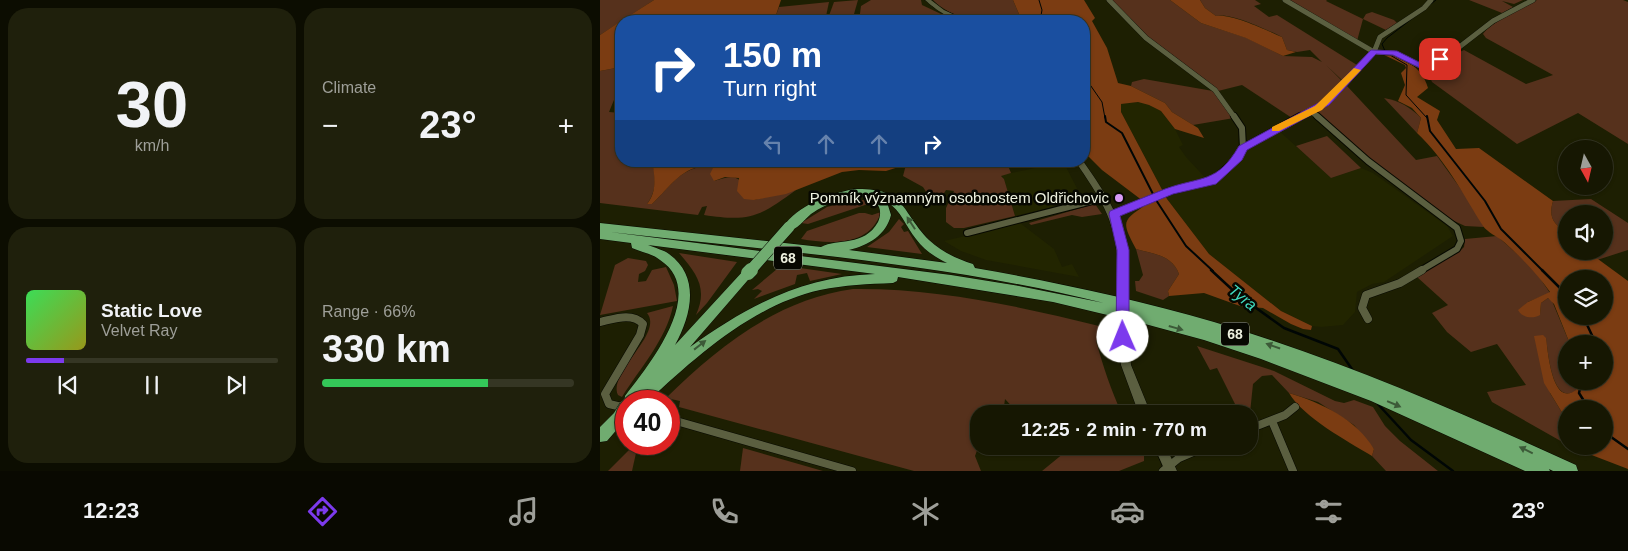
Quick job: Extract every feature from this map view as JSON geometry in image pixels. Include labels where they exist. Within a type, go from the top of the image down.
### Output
[{"type":"highway","points":[[777,248],[840,248],[854,245],[870,237],[882,226],[886,210],[878,198],[865,193]]},
{"type":"highway","points":[[641,390],[806,211],[822,202],[844,195],[865,193],[884,196],[894,202],[924,241],[944,258],[968,267],[1010,274],[1033,283]]},
{"type":"highway","name":"68","points":[[600,227],[976,273],[1091,295],[1208,326],[1336,369],[1421,403],[1570,471]]},
{"type":"highway","name":"68","points":[[600,235],[975,283],[1088,304],[1147,319],[1223,342],[1350,387],[1438,423],[1542,471]]},
{"type":"highway","points":[[600,239],[636,245],[659,253],[677,268],[684,285],[684,309],[675,337],[639,390]]},
{"type":"highway","points":[[650,390],[714,335],[755,310],[792,294],[828,284],[865,278],[975,283]]},
{"type":"highway","points":[[602,436],[615,422]]},
{"type":"street","points":[[928,0],[951,15]]},
{"type":"street","points":[[1109,0],[1146,38],[1215,90],[1242,128],[1242,148],[1238,158],[1212,181],[1159,196],[1114,214]]},
{"type":"street","points":[[1285,0],[1374,52],[1387,51],[1419,66],[1427,66],[1454,54],[1488,25],[1516,7],[1533,0]]},
{"type":"street","points":[[1242,148],[1326,103],[1374,52],[1380,37],[1424,8],[1431,0]]},
{"type":"street","points":[[1311,111],[1368,160],[1458,228],[1461,241],[1457,249],[1400,283],[1366,295],[1362,308],[1368,319]]},
{"type":"street","points":[[1083,167],[1114,214],[1123,250],[1123,337],[1126,364],[1142,405]]},
{"type":"street","points":[[967,233],[1104,198]]},
{"type":"street","points":[[600,322],[632,318],[640,320],[643,324],[640,334],[605,394],[609,404],[615,407]]},
{"type":"street","points":[[1258,426],[1272,421],[1294,407]]},
{"type":"street","points":[[1272,421],[1288,455],[1292,471]]},
{"type":"street","points":[[680,422],[852,471]]},
{"type":"street","points":[[1163,455],[1167,470],[1179,458],[1186,455]]},
{"type":"shaded area","points":[[600,0],[654,0],[631,15],[615,15],[615,25],[600,35]]},
{"type":"shaded area","points":[[654,0],[781,0],[776,15],[630,15]]},
{"type":"shaded area","points":[[858,0],[854,15],[829,15],[834,2]]},
{"type":"shaded area","points":[[871,0],[921,0],[922,5],[943,15],[860,15],[861,6]]},
{"type":"shaded area","points":[[933,0],[1013,0],[1019,15],[958,15],[942,8]]},
{"type":"shaded area","points":[[1013,0],[1084,0],[1095,18],[1092,21],[1107,48],[1118,83],[1131,86],[1165,103],[1172,112],[1198,128],[1204,138],[1175,129],[1161,111],[1149,105],[1138,102],[1121,104],[1121,112],[1167,199],[1209,254],[1281,311],[1312,326],[1311,330],[1291,324],[1263,308],[1240,306],[1204,293],[1169,296],[1168,291],[1179,274],[1176,268],[1162,256],[1136,249],[1126,227],[1126,222],[1129,218],[1147,204],[1102,170],[1090,158],[1090,15],[1019,15]]},
{"type":"shaded area","points":[[1111,0],[1170,0],[1201,23],[1247,38],[1283,56],[1312,57],[1322,62],[1310,50],[1297,52],[1287,50],[1282,37],[1258,26],[1240,19],[1223,15],[1216,16],[1205,8],[1200,0],[1255,0],[1261,4],[1254,6],[1269,17],[1277,15],[1357,65],[1343,81],[1326,65],[1343,82],[1319,105],[1292,118],[1242,85],[1218,91],[1148,37]]},
{"type":"shaded area","points":[[1170,0],[1200,0],[1205,8],[1216,16],[1239,19],[1282,37],[1287,50],[1296,52],[1283,56],[1246,38],[1201,23]]},
{"type":"shaded area","points":[[1286,0],[1327,0],[1363,19],[1357,41]]},
{"type":"shaded area","points":[[1469,0],[1523,0],[1514,4],[1502,1],[1513,7],[1502,13]]},
{"type":"shaded area","points":[[1537,0],[1623,0],[1628,2],[1628,144],[1578,113],[1517,144],[1432,82],[1427,70],[1429,66],[1464,50],[1526,84],[1553,75],[1486,38],[1483,34],[1500,20]]},
{"type":"shaded area","points":[[829,2],[826,15],[776,15],[779,7]]},
{"type":"shaded area","points":[[1372,12],[1394,20],[1397,23],[1386,30],[1363,19],[1366,14]]},
{"type":"shaded area","points":[[615,25],[615,68],[600,71],[600,35]]},
{"type":"shaded area","points":[[1384,52],[1398,57],[1411,64],[1421,74],[1428,88],[1417,97],[1440,111],[1437,120],[1456,149],[1479,148],[1553,201],[1551,212],[1553,220],[1558,226],[1558,260],[1599,260],[1613,270],[1558,270],[1558,314],[1554,304],[1548,298],[1541,303],[1540,315],[1528,317],[1522,315],[1518,310],[1528,302],[1550,292],[1517,254],[1483,226],[1445,165],[1417,133],[1421,118],[1412,108],[1398,101],[1405,85],[1401,73],[1406,68],[1405,65],[1380,53]]},
{"type":"shaded area","points":[[615,68],[615,97],[609,112],[615,112],[615,167],[653,167],[655,183],[653,194],[647,204],[652,204],[685,172],[703,167],[714,167],[714,181],[729,177],[738,179],[746,187],[754,200],[796,190],[763,212],[733,218],[704,215],[707,206],[702,207],[698,215],[600,203],[600,71]]},
{"type":"shaded area","points":[[1144,79],[1213,91],[1234,118],[1193,125],[1172,112],[1165,103],[1131,86],[1132,82]]},
{"type":"shaded area","points":[[1347,86],[1416,160],[1437,156],[1468,199],[1484,227],[1465,226],[1452,220],[1399,184],[1316,112],[1327,106]]},
{"type":"shaded area","points":[[1384,98],[1404,105],[1421,118],[1417,133]]},
{"type":"shaded area","points":[[1138,102],[1161,111],[1175,129],[1183,145],[1179,147],[1212,185],[1231,170],[1246,151],[1258,140],[1277,129],[1331,178],[1361,168],[1373,173],[1447,226],[1453,236],[1384,282],[1372,284],[1357,292],[1355,312],[1343,325],[1312,326],[1281,311],[1209,254],[1167,199],[1121,112],[1121,104]]},
{"type":"shaded area","points":[[1327,136],[1361,168],[1331,178],[1296,146]]},
{"type":"shaded area","points":[[653,167],[699,167],[686,172],[672,183],[652,204],[647,204],[654,189]]},
{"type":"shaded area","points":[[714,167],[899,167],[886,171],[859,170],[842,172],[786,194],[754,200],[744,199],[737,191],[739,178],[725,177],[714,181],[710,174]]},
{"type":"shaded area","points":[[905,167],[1008,167],[1011,173],[1001,176],[1004,179],[1015,216],[964,228],[954,228],[946,222],[946,208],[954,191],[946,190],[941,198],[932,201],[923,187],[903,176]]},
{"type":"shaded area","points":[[1040,167],[1066,167],[1083,200],[1015,216],[1004,179],[1001,175]]},
{"type":"shaded area","points":[[856,199],[871,203],[808,224],[801,223],[827,207]]},
{"type":"shaded area","points":[[1591,199],[1600,205],[1558,205],[1558,226],[1553,220],[1551,212],[1553,201]]},
{"type":"shaded area","points":[[1095,204],[1102,214],[1082,217],[1072,215],[1031,225],[1029,223]]},
{"type":"shaded area","points":[[881,212],[876,223],[868,232],[858,237],[836,242],[801,239],[807,231],[859,213],[872,215]]},
{"type":"shaded area","points":[[1613,213],[1628,223],[1628,250],[1613,255]]},
{"type":"shaded area","points":[[899,219],[904,224],[901,227],[904,232],[908,231],[922,254],[867,247],[889,232]]},
{"type":"shaded area","points":[[1020,223],[1054,249],[1062,267],[1072,264],[1079,277],[986,260],[961,251],[944,241]]},
{"type":"shaded area","points":[[1497,236],[1533,268],[1550,293],[1528,302],[1540,314],[1541,303],[1548,298],[1552,301],[1558,315],[1558,325],[1562,325],[1566,335],[1558,335],[1558,386],[1550,365],[1546,338],[1550,393],[1558,406],[1558,439],[1492,402],[1487,392],[1526,385],[1497,344],[1471,352],[1447,332],[1432,313],[1448,305],[1417,277],[1460,251],[1464,247],[1465,239]]},
{"type":"shaded area","points":[[1136,249],[1162,256],[1176,268],[1179,274],[1168,291],[1169,296],[1163,300],[1136,291],[1135,281],[1139,281],[1143,275]]},
{"type":"shaded area","points":[[679,253],[737,262],[696,315],[701,297],[701,289],[691,268]]},
{"type":"shaded area","points":[[628,258],[646,261],[648,265],[645,271],[639,274],[638,282],[646,281],[652,270],[666,267],[674,285],[677,301],[600,315],[615,265]]},
{"type":"shaded area","points":[[800,268],[842,274],[810,281],[807,273],[797,275],[795,284],[754,299],[762,291],[758,289],[752,290],[777,269]]},
{"type":"shaded area","points":[[1613,270],[1628,281],[1628,469],[1592,455],[1613,455],[1613,400],[1558,400],[1558,406],[1544,383],[1534,336],[1543,335],[1546,338],[1550,365],[1556,385],[1558,390],[1568,394],[1576,390],[1613,390],[1613,335],[1566,335],[1562,325],[1613,325]]},
{"type":"shaded area","points":[[853,289],[884,289],[946,295],[1007,305],[1099,326],[1105,330],[1096,341],[1107,378],[1118,405],[1011,405],[1005,399],[1004,405],[970,405],[970,455],[975,455],[981,471],[914,471],[680,407],[680,390],[674,390],[728,344],[775,314],[826,294]]},
{"type":"shaded area","points":[[673,306],[665,330],[652,353],[627,390],[618,390],[617,385],[621,375],[648,331],[650,322],[647,313]]},
{"type":"shaded area","points":[[1197,346],[1274,371],[1335,401],[1344,403],[1354,400],[1373,407],[1385,426],[1400,441],[1438,471],[1386,471],[1372,456],[1374,449],[1354,425],[1318,402],[1289,393],[1272,375],[1262,376],[1253,384],[1251,405],[1236,405],[1217,368],[1210,370]]},
{"type":"shaded area","points":[[1561,390],[1577,390],[1569,394]]},
{"type":"shaded area","points":[[1289,393],[1326,407],[1348,421],[1367,438],[1374,449],[1372,456],[1315,420],[1304,411]]},
{"type":"shaded area","points":[[743,448],[823,471],[740,471]]},
{"type":"shaded area","points":[[624,455],[636,455],[632,471],[608,471]]},
{"type":"shaded area","points":[[1062,455],[1144,455],[1144,461],[1119,471],[1042,471]]},
{"type":"waterway","name":"Tyra","points":[[1039,0],[1042,10],[1041,15]]},
{"type":"waterway","points":[[1385,51],[1382,44],[1387,38],[1436,0]]},
{"type":"waterway","points":[[1390,55],[1407,65],[1406,95],[1427,118]]},
{"type":"waterway","name":"Tyra","points":[[1090,85],[1102,102],[1105,118]]},
{"type":"waterway","name":"Tyra","points":[[1105,116],[1106,122],[1122,133],[1156,200],[1186,246],[1213,271]]},
{"type":"waterway","points":[[1427,116],[1430,131],[1485,201],[1501,229],[1558,286]]},
{"type":"waterway","name":"Tyra","points":[[1211,270],[1238,295],[1284,328],[1338,349],[1354,372]]},
{"type":"waterway","points":[[1587,325],[1592,335]]},
{"type":"waterway","points":[[1580,390],[1579,393],[1583,400]]},
{"type":"waterway","name":"Tyra","points":[[1376,402],[1411,440],[1453,471]]},
{"type":"waterway","points":[[1613,438],[1628,449]]},
{"type":"slow traffic","points":[[1275,129],[1326,103],[1357,70]]},
{"type":"place","name":"Pomník významným osobnostem Oldřichovic","points":[[1119,198]]},
{"type":"route","points":[[1123,337],[1123,250],[1114,214],[1170,191],[1194,187],[1212,181],[1238,158],[1242,148],[1326,103],[1374,52],[1387,51],[1394,53],[1422,67],[1440,59]]}]
